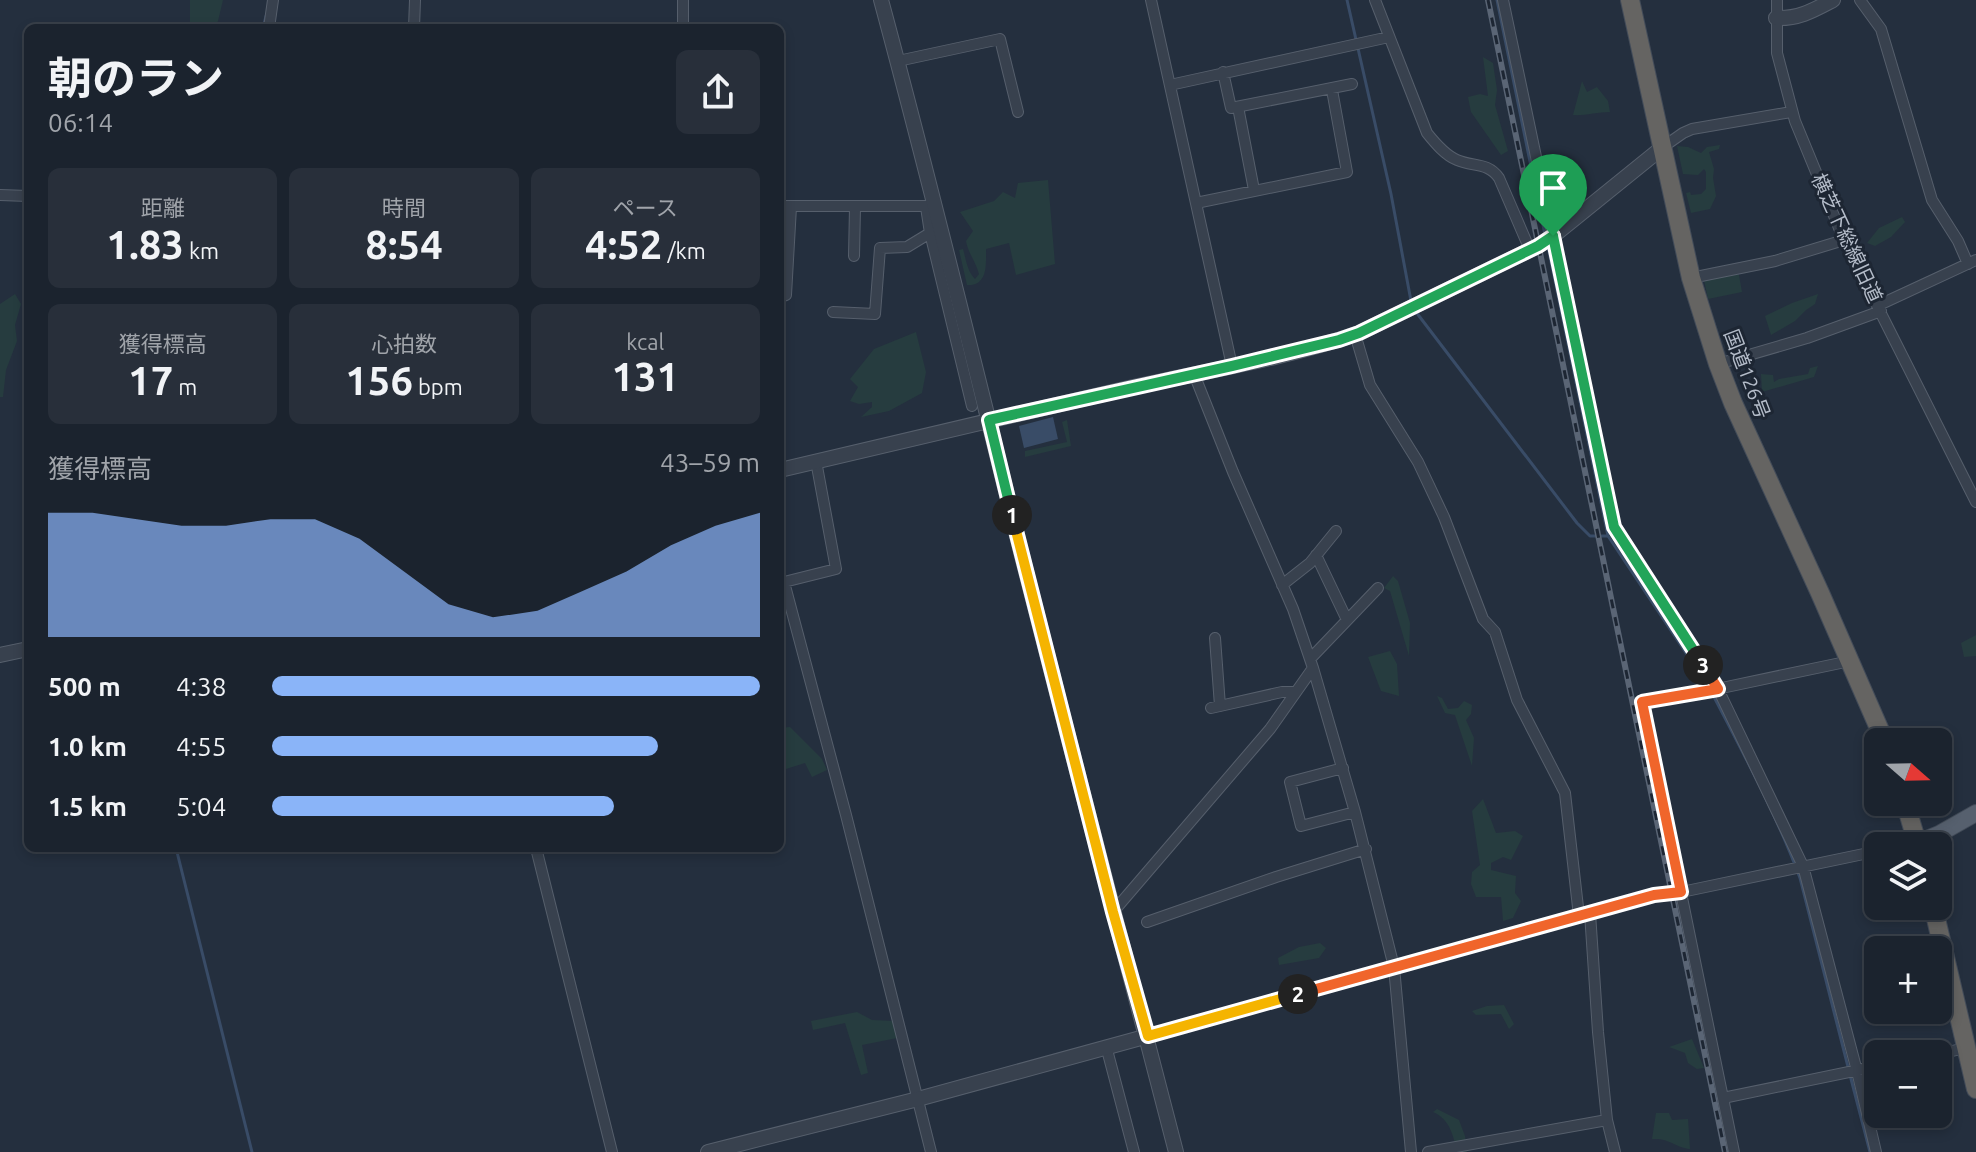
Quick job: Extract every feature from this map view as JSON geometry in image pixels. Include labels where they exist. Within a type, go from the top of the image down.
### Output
[{"type":"highway","name":"国道126号","points":[[1630,0],[1691,278],[1718,364],[1879,728]]},
{"type":"highway","points":[[1936,920],[1976,1089]]},
{"type":"main road","points":[[1943,832],[1976,813]]},
{"type":"street","points":[[270,24],[273,0]]},
{"type":"street","points":[[414,24],[415,0]]},
{"type":"street","points":[[683,0],[683,24]]},
{"type":"street","points":[[881,0],[898,61],[930,206],[957,291],[1176,1152]]},
{"type":"street","points":[[1151,0],[1232,366]]},
{"type":"street","points":[[1375,0],[1427,133],[1438,147],[1454,159],[1484,165],[1494,171],[1544,242]]},
{"type":"street","points":[[1503,0],[1544,242],[1614,527],[1717,689],[1799,867],[1876,1152]]},
{"type":"street","name":"横芝下総線旧道","points":[[1777,0],[1777,53],[1791,112],[1844,240],[1971,478],[1976,502]]},
{"type":"street","points":[[1776,18],[1805,15],[1833,0]]},
{"type":"street","points":[[1718,364],[1807,338],[1880,308],[1972,262],[1932,200],[1881,29],[1860,0]]},
{"type":"street","points":[[1170,85],[1389,37]]},
{"type":"street","points":[[898,61],[1000,39],[1018,112]]},
{"type":"street","points":[[1223,72],[1231,108],[1352,84]]},
{"type":"street","points":[[1196,203],[1347,172],[1332,90]]},
{"type":"street","points":[[1238,107],[1254,190]]},
{"type":"street","points":[[784,469],[1232,366],[1355,334],[1544,242],[1683,133],[1791,112]]},
{"type":"street","points":[[0,195],[24,196]]},
{"type":"street","points":[[784,296],[785,206],[930,206]]},
{"type":"street","points":[[930,206],[930,233],[972,406]]},
{"type":"street","points":[[854,256],[855,207]]},
{"type":"street","points":[[833,312],[875,314],[880,248],[907,247],[930,233]]},
{"type":"street","points":[[1691,278],[1775,261],[1844,240]]},
{"type":"street","points":[[1355,334],[1370,385],[1418,462],[1444,517],[1483,619],[1495,632],[1517,700],[1565,793],[1585,915],[1607,1120],[1615,1152]]},
{"type":"street","points":[[1194,374],[1311,663],[1366,849],[1394,967],[1411,1152]]},
{"type":"street","points":[[816,461],[836,569],[784,582],[931,1152]]},
{"type":"street","points":[[1282,585],[1310,563],[1336,531]]},
{"type":"street","points":[[1316,555],[1347,620]]},
{"type":"street","points":[[1113,912],[1270,729],[1311,663],[1378,588]]},
{"type":"street","points":[[1215,638],[1216,707],[1282,692],[1295,692]]},
{"type":"street","points":[[0,655],[24,650]]},
{"type":"street","points":[[1734,1152],[1642,702],[1850,661]]},
{"type":"street","points":[[1343,768],[1290,782],[1301,826],[1355,812]]},
{"type":"street","points":[[1147,922],[1366,849]]},
{"type":"street","points":[[537,852],[612,1152]]},
{"type":"street","points":[[708,1152],[918,1099],[1654,895],[1864,854]]},
{"type":"street","points":[[1106,1046],[1134,1152]]},
{"type":"street","points":[[1952,1051],[1966,1048]]},
{"type":"street","points":[[1723,1098],[1864,1069]]},
{"type":"street","points":[[1428,1152],[1607,1120]]},
{"type":"green space","points":[[190,0],[223,0],[216,24],[190,24]]},
{"type":"green space","points":[[1483,57],[1493,63],[1497,90],[1495,105],[1508,151],[1501,155],[1471,112],[1468,97],[1488,96]]},
{"type":"green space","points":[[1582,81],[1587,92],[1597,87],[1608,101],[1610,112],[1573,115]]},
{"type":"green space","points":[[1720,145],[1719,149],[1709,152],[1716,196],[1710,209],[1691,213],[1686,193],[1701,194],[1706,189],[1706,172],[1704,169],[1698,175],[1683,174],[1677,146],[1701,153],[1707,147]]},
{"type":"green space","points":[[1048,180],[1055,264],[1016,275],[1009,243],[986,249],[986,268],[982,278],[967,285],[959,250],[963,249],[968,269],[975,279],[979,274],[966,241],[973,231],[960,212],[994,201],[1003,192],[1015,198],[1018,183]]},
{"type":"green space","points":[[1902,217],[1905,222],[1891,237],[1875,246],[1867,243],[1879,228]]},
{"type":"green space","points":[[1739,275],[1742,292],[1708,299],[1704,280]]},
{"type":"green space","points":[[15,294],[21,304],[15,325],[17,341],[6,370],[3,397],[0,397],[0,304]]},
{"type":"green space","points":[[1818,294],[1815,304],[1771,335],[1765,316]]},
{"type":"green space","points":[[916,332],[926,372],[922,393],[889,411],[861,417],[872,407],[872,402],[859,404],[850,401],[858,387],[850,379],[874,349]]},
{"type":"green space","points":[[1818,366],[1814,377],[1762,392],[1761,374],[1773,375],[1774,382],[1808,374],[1810,368]]},
{"type":"green space","points":[[1067,420],[1071,446],[1025,457],[1025,451],[1067,442],[1062,422]]},
{"type":"green space","points":[[1393,576],[1398,581],[1410,623],[1409,656],[1390,591],[1384,588]]},
{"type":"green space","points":[[1976,635],[1976,656],[1964,657],[1961,643]]},
{"type":"green space","points":[[1390,651],[1397,664],[1399,696],[1381,691],[1368,657]]},
{"type":"green space","points":[[1437,696],[1442,698],[1448,709],[1458,708],[1464,701],[1472,705],[1471,714],[1466,720],[1474,738],[1472,766],[1455,715],[1445,713]]},
{"type":"green space","points":[[790,727],[822,759],[827,770],[812,777],[805,763],[784,769],[784,728]]},
{"type":"green space","points":[[1483,799],[1496,833],[1515,831],[1523,836],[1511,860],[1503,857],[1491,863],[1491,870],[1516,876],[1515,893],[1521,901],[1513,918],[1503,921],[1501,897],[1476,897],[1471,884],[1472,872],[1480,865],[1472,811]]},
{"type":"green space","points":[[1320,943],[1326,948],[1319,958],[1279,965],[1278,958],[1299,947]]},
{"type":"green space","points":[[1504,1005],[1514,1024],[1509,1029],[1501,1014],[1476,1015],[1472,1011],[1487,1006]]},
{"type":"green space","points":[[857,1012],[872,1020],[894,1021],[897,1038],[862,1045],[868,1073],[861,1075],[845,1023],[813,1030],[811,1021]]},
{"type":"green space","points":[[1692,1039],[1704,1068],[1697,1069],[1688,1063],[1685,1053],[1669,1047]]},
{"type":"green space","points":[[1437,1109],[1459,1120],[1467,1152],[1458,1152],[1447,1124],[1433,1112]]},
{"type":"green space","points":[[1656,1113],[1669,1113],[1672,1120],[1688,1119],[1690,1149],[1652,1139]]},
{"type":"water","points":[[1053,417],[1058,439],[1024,448],[1019,426]]},
{"type":"waterway","points":[[1347,0],[1391,194],[1411,301]]},
{"type":"waterway","points":[[1497,0],[1545,235]]},
{"type":"waterway","points":[[264,24],[266,16]]},
{"type":"waterway","points":[[1548,247],[1608,536],[1708,686]]},
{"type":"waterway","points":[[1416,312],[1577,523],[1590,536],[1606,536]]},
{"type":"waterway","points":[[1712,693],[1770,808],[1800,878],[1848,1067]]},
{"type":"waterway","points":[[177,852],[252,1152]]},
{"type":"waterway","points":[[1850,1075],[1870,1152]]},
{"type":"railway","points":[[1488,0],[1725,1152]]},
{"type":"route","points":[[1553,236],[1614,527],[1718,689],[1642,702],[1681,892],[1654,895],[1148,1036],[1113,912],[989,420],[1339,340],[1359,333],[1553,236]]}]
